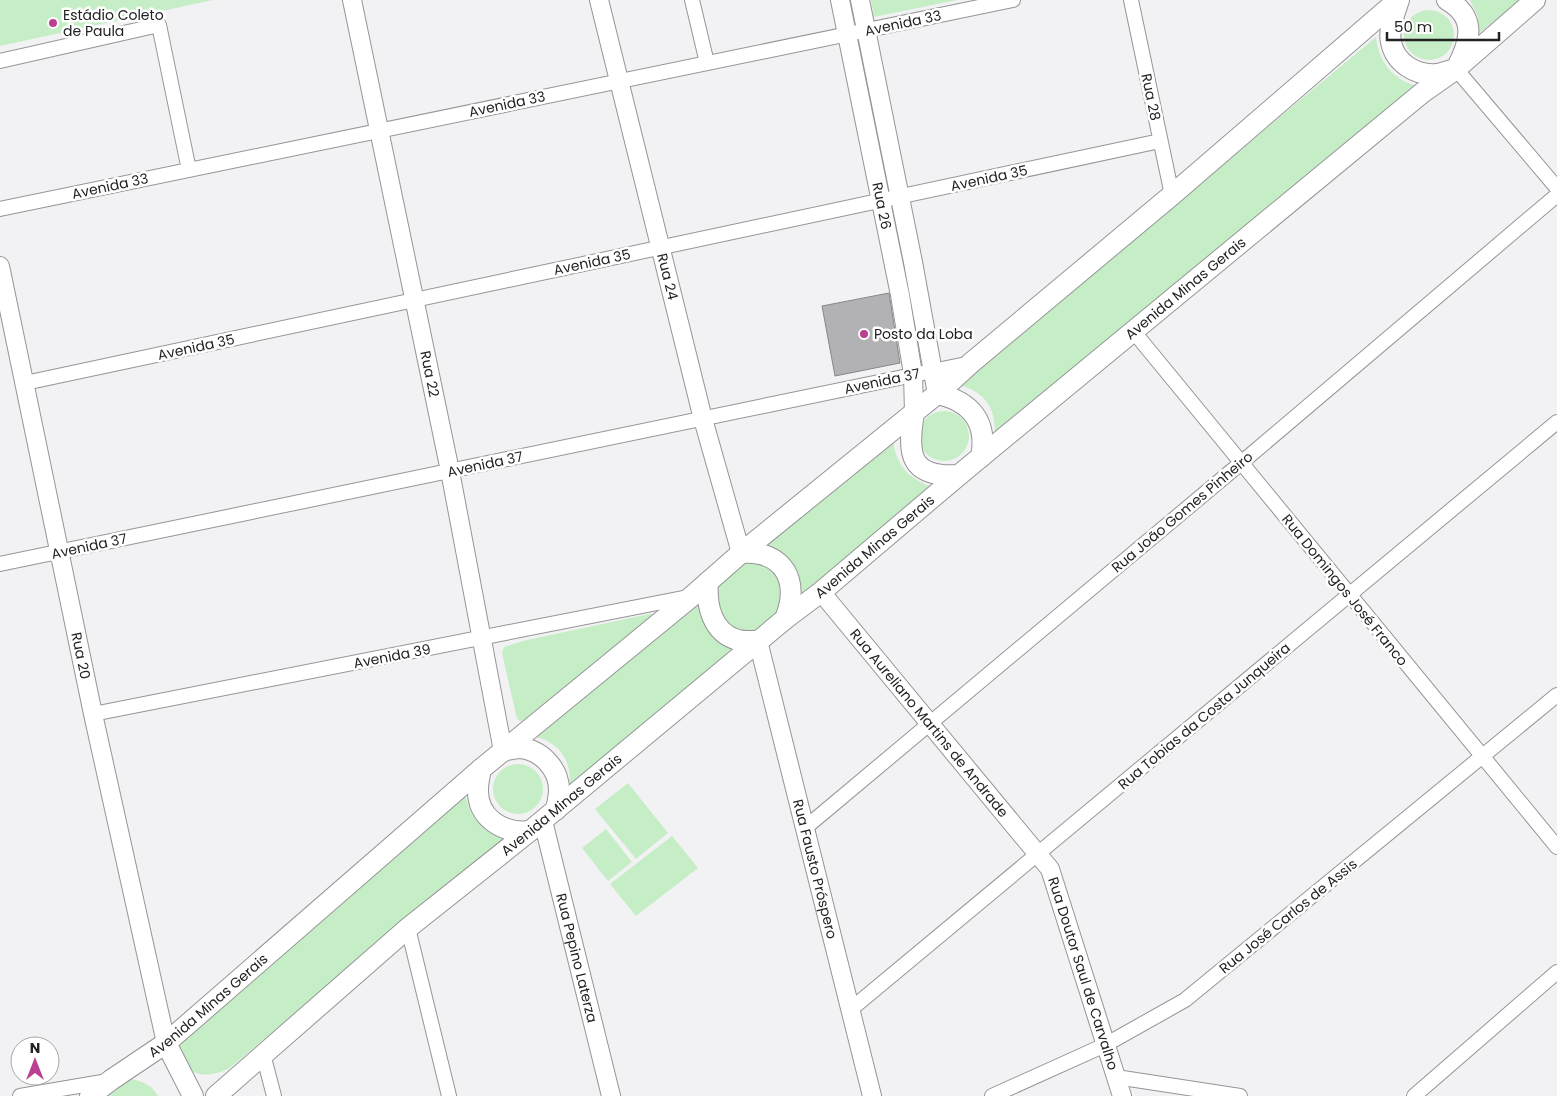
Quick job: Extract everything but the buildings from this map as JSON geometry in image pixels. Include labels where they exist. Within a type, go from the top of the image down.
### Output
[{"type":"main road","points":[[1399,0],[1393,20],[1390,41],[1398,60],[1415,72],[1436,74],[1456,69],[1469,39],[1467,24],[1460,10],[1446,0]]},
{"type":"main road","name":"Avenida Minas Gerais","points":[[90,1096],[166,1043],[503,750],[937,394],[971,363],[1172,195],[1399,0]]},
{"type":"main road","name":"Avenida Minas Gerais","points":[[216,1096],[408,928],[821,592],[959,475],[1422,93],[1456,69],[1535,0]]},
{"type":"main road","points":[[937,394],[954,399],[973,413],[983,434],[981,457]]},
{"type":"main road","points":[[914,413],[910,435],[910,450],[915,461],[928,471],[943,476],[959,475]]},
{"type":"main road","points":[[741,553],[754,552],[766,555],[776,561],[785,571],[790,582],[792,594],[785,620]]},
{"type":"main road","points":[[708,582],[709,610],[715,624],[724,634],[738,640],[758,642]]},
{"type":"main road","points":[[481,769],[478,798],[486,816],[501,828],[520,832],[543,820],[560,789],[555,772],[550,764],[536,752],[518,748],[503,750]]},
{"type":"main road","points":[[166,1043],[193,1096]]},
{"type":"street","name":"Rua 22","points":[[352,0],[450,471],[503,750]]},
{"type":"street","name":"Rua 24","points":[[599,0],[703,419],[741,553]]},
{"type":"street","points":[[692,0],[708,63]]},
{"type":"street","name":"Rua 26","points":[[840,0],[900,295],[913,374],[914,413]]},
{"type":"street","name":"Rua 26","points":[[860,0],[934,370],[937,394]]},
{"type":"street","name":"Avenida 33","points":[[0,209],[1013,0]]},
{"type":"street","name":"Rua 28","points":[[1131,0],[1172,195]]},
{"type":"street","points":[[0,61],[160,25],[189,170]]},
{"type":"street","points":[[1456,69],[1557,188]]},
{"type":"street","name":"Avenida 35","points":[[24,383],[1160,142]]},
{"type":"street","name":"Rua João Gomes Pinheiro","points":[[805,828],[1241,463],[1557,195]]},
{"type":"street","name":"Rua 20","points":[[0,266],[93,714],[166,1043]]},
{"type":"street","points":[[900,295],[918,291]]},
{"type":"street","name":"Rua Domingos José Franco","points":[[1134,332],[1557,847]]},
{"type":"street","name":"Avenida 37","points":[[0,564],[971,363]]},
{"type":"street","name":"Rua Tobias da Costa Junqueira","points":[[850,1010],[1557,422]]},
{"type":"street","name":"Rua Aureliano Martins de Andrade","points":[[821,592],[1038,854]]},
{"type":"street","name":"Avenida 39","points":[[93,714],[691,597]]},
{"type":"street","name":"Rua Fausto Próspero","points":[[758,642],[872,1096]]},
{"type":"street","name":"Rua José Carlos de Assis","points":[[992,1096],[1105,1045],[1185,1000],[1557,695]]},
{"type":"street","name":"Rua Pepino Laterza","points":[[543,820],[611,1096]]},
{"type":"street","name":"Rua Doutor Saul de Carvalho","points":[[1038,854],[1050,869],[1122,1096]]},
{"type":"street","points":[[408,928],[449,1096]]},
{"type":"street","points":[[1414,1096],[1557,972]]},
{"type":"street","points":[[264,1054],[274,1096]]},
{"type":"street","points":[[1116,1077],[1240,1096]]},
{"type":"street","points":[[20,1096],[111,1080]]},
{"type":"green space","name":"Estádio Coleto de Paula","points":[[0,0],[213,0],[0,46]]},
{"type":"green space","points":[[871,0],[957,0],[874,17]]},
{"type":"green space","points":[[1470,0],[1520,0],[1477,35],[1478,17]]},
{"type":"green space","points":[[1424,10],[1434,10],[1447,17],[1454,30],[1454,40],[1447,53],[1434,60],[1424,60],[1415,56],[1408,49],[1404,40],[1404,30],[1408,21],[1415,14]]},
{"type":"green space","points":[[1376,37],[1380,54],[1388,68],[1400,79],[1417,86],[994,436],[994,418],[987,403],[975,391],[958,385]]},
{"type":"green space","points":[[939,411],[949,411],[962,418],[969,431],[969,441],[962,454],[949,461],[939,461],[930,457],[923,450],[919,441],[919,431],[923,422],[930,415]]},
{"type":"green space","points":[[893,439],[897,456],[905,470],[917,480],[933,487],[796,600],[759,549]]},
{"type":"green space","points":[[752,562],[765,564],[781,577],[782,611],[759,629],[748,632],[720,623],[714,593],[719,582],[740,565]]},
{"type":"green space","points":[[699,598],[740,646],[569,787],[569,768],[562,753],[549,742],[532,736]]},
{"type":"green space","points":[[653,614],[652,618],[528,720],[521,721],[517,719],[502,653],[504,647],[527,640]]},
{"type":"green space","points":[[513,764],[523,764],[536,771],[543,784],[543,794],[536,807],[523,814],[513,814],[504,810],[497,803],[493,794],[493,784],[497,775],[504,768]]},
{"type":"green space","points":[[628,783],[668,833],[636,859],[595,809]]},
{"type":"green space","points":[[465,791],[469,808],[483,828],[497,837],[506,840],[228,1069],[217,1073],[200,1074],[186,1065],[177,1046]]},
{"type":"green space","points":[[606,829],[632,862],[608,881],[582,848]]},
{"type":"green space","points":[[672,836],[698,868],[636,916],[610,884]]},
{"type":"green space","points":[[125,1079],[135,1080],[148,1085],[158,1096],[98,1096]]},
{"type":"place","name":"Estádio Coleto de Paula","points":[[53,23]]},
{"type":"place","name":"Posto da Loba","points":[[864,334]]}]
